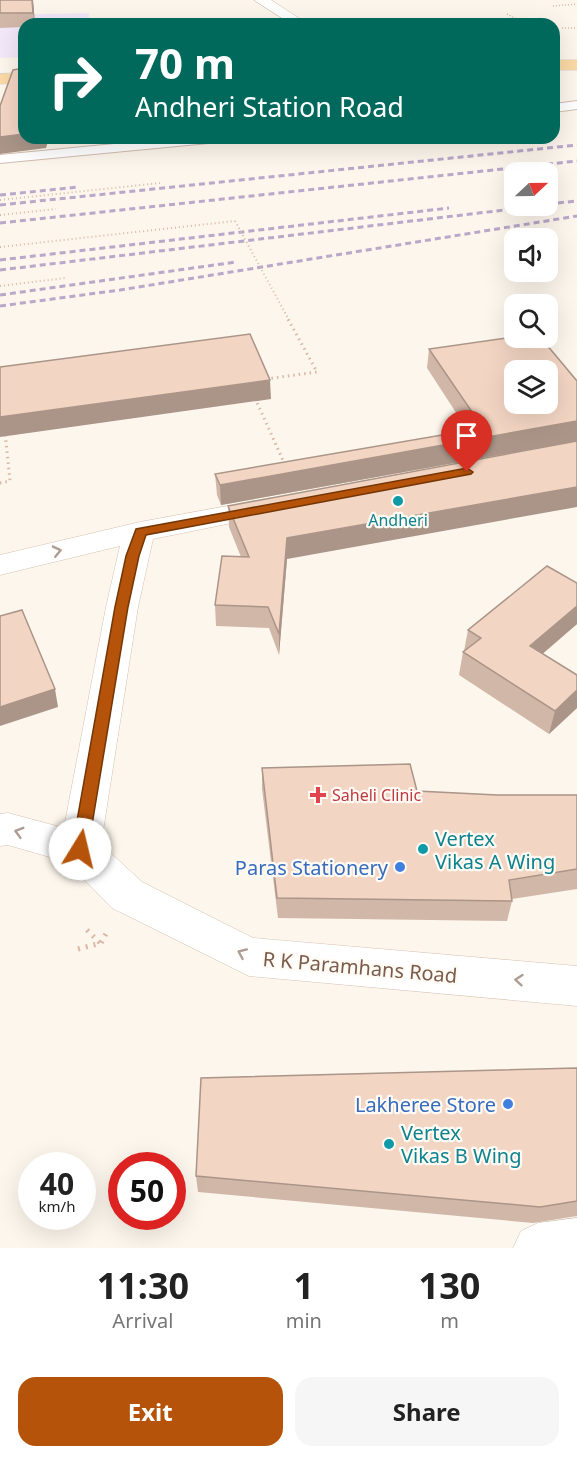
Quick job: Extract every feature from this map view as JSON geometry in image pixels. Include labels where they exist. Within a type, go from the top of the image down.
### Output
[{"type":"main road","points":[[560,56],[577,55]]},
{"type":"main road","points":[[560,65],[577,65]]},
{"type":"main road","points":[[0,68],[18,68]]},
{"type":"main road","points":[[0,79],[18,78]]},
{"type":"main road","points":[[0,565],[140,532],[292,504]]},
{"type":"main road","points":[[80,849],[122,607],[132,556],[140,532]]},
{"type":"main road","name":"R K Paramhans Road","points":[[0,830],[8,829],[80,849],[127,896],[249,957],[577,986]]},
{"type":"street","points":[[261,0],[291,18]]},
{"type":"street","points":[[560,107],[577,105]]},
{"type":"street","points":[[0,159],[156,144]]},
{"type":"street","points":[[538,1248],[577,1243]]},
{"type":"path","points":[[553,6],[577,4]]},
{"type":"path","points":[[507,14],[515,18]]},
{"type":"path","points":[[562,28],[577,28]]},
{"type":"path","points":[[0,200],[160,183]]},
{"type":"path","points":[[0,215],[56,209]]},
{"type":"path","points":[[0,247],[235,220],[317,372],[259,380]]},
{"type":"path","points":[[0,286],[65,278]]},
{"type":"path","points":[[252,392],[289,474]]},
{"type":"path","points":[[0,483],[10,481],[4,425]]},
{"type":"path","points":[[507,454],[577,441]]},
{"type":"path","points":[[78,949],[101,943],[87,930]]},
{"type":"shaded area","points":[[89,13],[89,18],[18,18],[18,57],[0,58],[0,15]]},
{"type":"building","points":[[0,0],[32,0],[33,13],[0,13]]},
{"type":"building","points":[[18,69],[18,135],[0,137],[0,106],[13,70]]},
{"type":"building","points":[[250,334],[270,380],[0,417],[0,367]]},
{"type":"building","points":[[504,338],[504,348],[549,348],[577,381],[577,421],[220,485],[215,474],[483,428],[429,349]]},
{"type":"building","name":"Andheri","points":[[577,441],[577,487],[287,538],[279,634],[268,607],[215,605],[222,556],[249,557],[228,506]]},
{"type":"building","points":[[547,566],[577,583],[577,606],[530,646],[577,675],[577,690],[555,711],[463,652],[481,638],[468,630]]},
{"type":"building","points":[[22,610],[55,689],[0,707],[0,616]]},
{"type":"building","name":"Vertex Vikas A Wing","points":[[410,764],[417,791],[497,795],[577,795],[577,869],[509,880],[512,901],[277,898],[262,768]]},
{"type":"building","name":"Vertex Vikas B Wing","points":[[577,1068],[577,1201],[540,1207],[196,1176],[201,1078]]},
{"type":"railway","points":[[0,205],[577,145]]},
{"type":"railway","points":[[0,223],[577,161]]},
{"type":"railway","points":[[0,195],[79,187]]},
{"type":"railway","points":[[558,203],[577,201]]},
{"type":"railway","points":[[0,260],[449,208]]},
{"type":"railway","points":[[0,270],[504,210]]},
{"type":"railway","points":[[0,306],[120,290],[577,216]]},
{"type":"railway","points":[[0,295],[236,262]]},
{"type":"place","name":"Andheri","points":[[398,501]]},
{"type":"place","name":"Saheli Clinic","points":[[318,795]]},
{"type":"place","name":"Vertex Vikas A Wing","points":[[423,849]]},
{"type":"place","name":"Paras Stationery","points":[[400,867]]},
{"type":"place","name":"Lakheree Store","points":[[508,1104]]},
{"type":"place","name":"Vertex Vikas B Wing","points":[[389,1144]]},
{"type":"route","points":[[80,849],[122,607],[132,556],[140,532],[467,472]]}]
